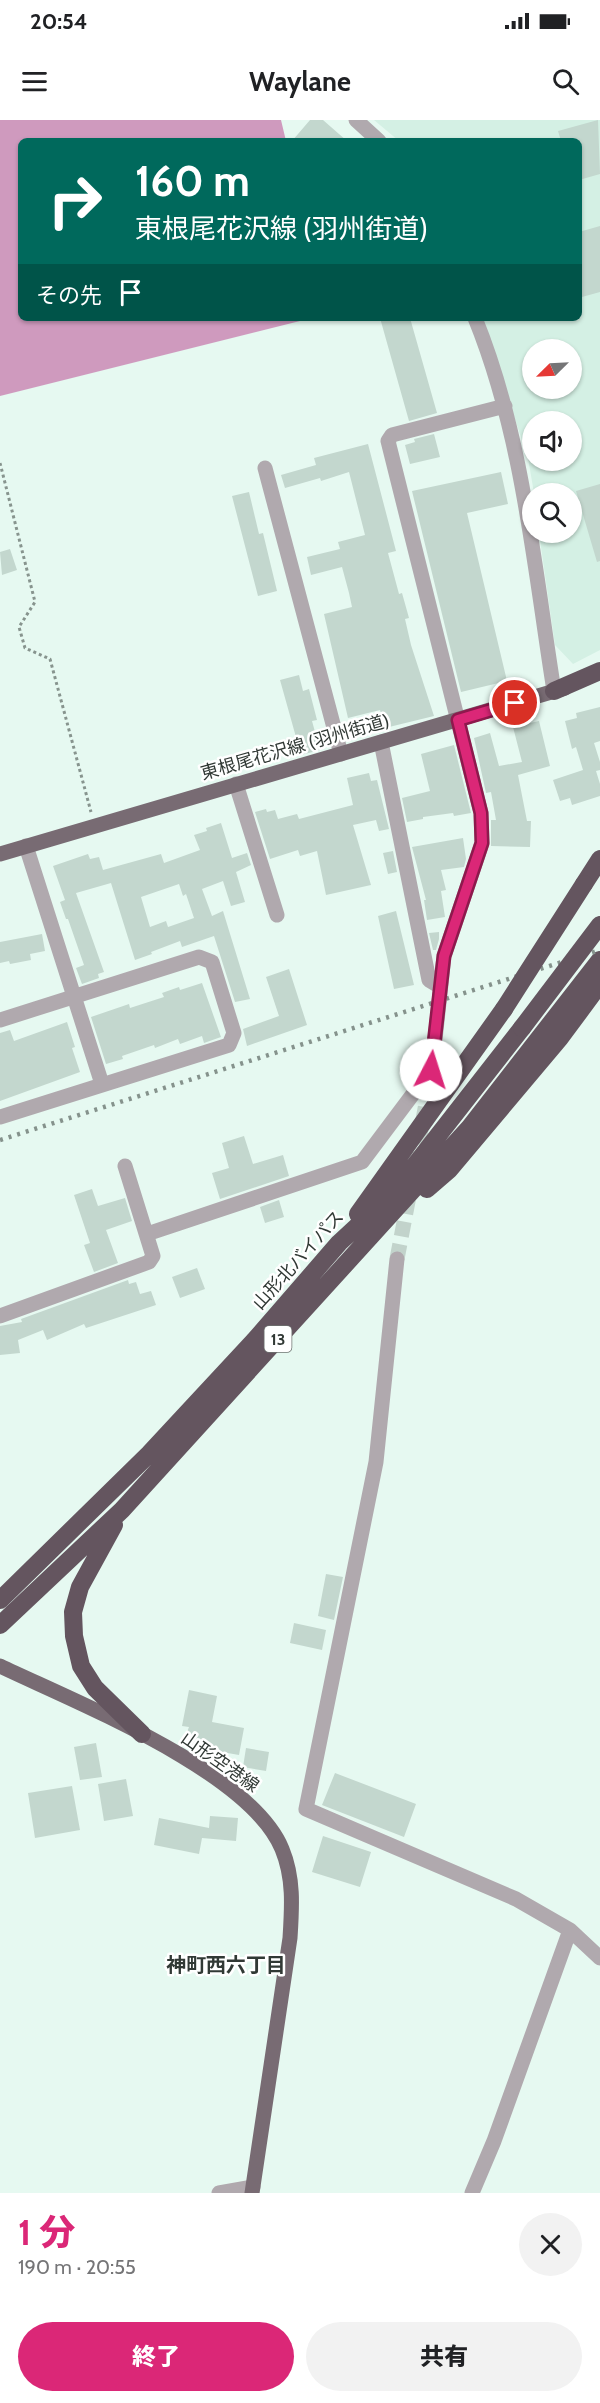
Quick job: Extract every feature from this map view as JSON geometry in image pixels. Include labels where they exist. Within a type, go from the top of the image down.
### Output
[{"type":"highway","points":[[554,691],[600,671]]},
{"type":"highway","points":[[339,1243],[415,1132],[504,1009],[600,859]]},
{"type":"highway","name":"山形北バイパス","points":[[0,1600],[149,1454],[254,1341],[339,1243],[393,1192],[600,925]]},
{"type":"highway","name":"山形北バイパス","points":[[0,1625],[122,1510],[470,1127],[600,960]]},
{"type":"highway","points":[[353,1256],[449,1170],[560,1038],[600,984]]},
{"type":"highway","points":[[122,1510],[80,1587],[73,1612],[74,1636],[81,1665],[95,1688],[142,1734]]},
{"type":"main road","name":"東根尾花沢線 (羽州街道)","points":[[0,854],[600,678]]},
{"type":"main road","name":"山形空港線","points":[[0,1666],[142,1734],[224,1784],[260,1815],[271,1828],[281,1847],[290,1872],[291,1938],[252,2190]]},
{"type":"street","points":[[356,120],[376,138]]},
{"type":"street","points":[[476,321],[505,406],[534,563],[554,691]]},
{"type":"street","points":[[147,1234],[362,1162],[431,1074],[444,956],[482,843],[481,813],[388,441],[392,435],[505,406]]},
{"type":"street","points":[[265,468],[341,754]]},
{"type":"street","points":[[381,742],[429,980],[440,986]]},
{"type":"street","points":[[236,784],[277,915]]},
{"type":"street","points":[[26,846],[102,1084]]},
{"type":"street","points":[[0,1020],[199,957],[212,962],[234,1033],[229,1045],[0,1117]]},
{"type":"street","points":[[0,1316],[149,1262],[153,1256],[124,1166]]},
{"type":"street","points":[[397,1259],[376,1462],[306,1809],[516,1899],[570,1930],[600,1958]]},
{"type":"street","points":[[472,2193],[494,2140],[570,1930]]},
{"type":"street","points":[[219,2193],[252,2190]]},
{"type":"path","points":[[0,463],[35,602],[19,627],[25,648],[50,659],[94,826]]},
{"type":"shaded area","points":[[0,120],[281,120],[285,138],[18,138],[18,321],[300,321],[0,396]]},
{"type":"shaded area","points":[[374,120],[600,120],[600,650],[573,664],[555,645],[540,543],[582,543],[582,483],[532,483],[530,471],[582,471],[582,411],[522,411],[522,440],[482,321],[582,321],[582,138],[395,138]]},
{"type":"building","points":[[310,120],[323,120],[344,138],[295,138]]},
{"type":"building","points":[[598,120],[600,174],[582,179],[582,138],[560,138],[558,131]]},
{"type":"building","points":[[600,226],[600,292],[582,297],[582,231]]},
{"type":"building","points":[[381,321],[411,321],[437,413],[409,421]]},
{"type":"building","points":[[434,434],[440,457],[410,464],[405,445],[415,442],[414,439]]},
{"type":"building","points":[[368,444],[396,551],[388,553],[399,594],[402,593],[409,618],[405,619],[411,645],[434,716],[385,728],[380,710],[348,718],[324,614],[352,607],[349,593],[342,567],[311,575],[307,557],[340,549],[338,542],[365,535],[349,472],[321,481],[320,478],[285,488],[281,475],[316,465],[314,458]]},
{"type":"building","points":[[501,472],[508,504],[467,513],[507,681],[461,692],[412,491]]},
{"type":"building","points":[[600,484],[600,561],[597,562],[582,511],[582,489]]},
{"type":"building","points":[[249,492],[259,534],[263,533],[277,591],[258,596],[232,496]]},
{"type":"building","points":[[10,549],[17,570],[2,575],[0,552]]},
{"type":"building","points":[[299,675],[303,691],[309,689],[317,720],[312,721],[320,750],[301,755],[280,680]]},
{"type":"building","points":[[600,707],[600,741],[594,743],[600,762],[600,770],[596,771],[600,784],[600,796],[572,805],[570,798],[560,801],[553,780],[583,770],[576,747],[572,749],[565,721],[577,718],[576,713]]},
{"type":"building","points":[[539,721],[550,766],[518,775],[527,821],[531,821],[530,847],[491,846],[491,820],[496,820],[491,792],[486,793],[474,738],[490,733],[499,766],[522,762],[513,727]]},
{"type":"building","points":[[454,745],[471,813],[423,817],[423,819],[407,822],[402,798],[430,791],[421,754]]},
{"type":"building","points":[[369,773],[371,781],[377,780],[389,829],[379,831],[376,820],[353,825],[371,885],[326,895],[317,851],[300,856],[298,850],[270,859],[255,812],[266,809],[267,812],[275,810],[278,819],[297,814],[299,819],[353,805],[347,778]]},
{"type":"building","points":[[221,823],[232,858],[247,853],[251,865],[236,872],[245,902],[231,906],[223,881],[202,889],[212,916],[223,911],[250,999],[235,1002],[214,936],[182,947],[180,941],[135,960],[111,883],[76,893],[104,972],[98,974],[99,978],[82,984],[76,968],[84,965],[60,902],[65,900],[53,866],[88,854],[90,859],[99,857],[103,870],[161,854],[164,863],[200,850],[194,835],[207,831],[206,828]],"holes":[[[179,884],[183,896],[186,894],[194,918],[168,927],[166,921],[150,927],[141,897]]]},
{"type":"building","points":[[463,838],[466,859],[464,867],[441,870],[446,890],[441,891],[445,917],[427,920],[424,900],[426,900],[412,847]]},
{"type":"building","points":[[393,851],[397,872],[388,874],[383,853]]},
{"type":"building","points":[[396,911],[414,985],[394,989],[378,916]]},
{"type":"building","points":[[439,932],[436,950],[433,950],[429,933]]},
{"type":"building","points":[[42,934],[45,951],[30,954],[31,960],[10,964],[9,961],[0,963],[0,942]]},
{"type":"building","points":[[289,969],[307,1025],[247,1046],[243,1029],[279,1016],[266,977]]},
{"type":"building","points":[[202,983],[221,1037],[204,1043],[202,1036],[180,1044],[178,1039],[155,1048],[154,1045],[122,1056],[123,1059],[106,1064],[91,1017],[129,1004],[130,1008],[164,997],[162,993],[179,987],[180,990]]},
{"type":"building","points":[[67,1022],[80,1072],[0,1101],[0,1033],[10,1030],[14,1041]]},
{"type":"building","points":[[244,1136],[253,1164],[283,1155],[289,1176],[220,1199],[212,1173],[229,1168],[222,1143]]},
{"type":"building","points":[[92,1189],[98,1206],[125,1198],[132,1221],[106,1230],[118,1263],[94,1272],[84,1245],[90,1243],[74,1195]]},
{"type":"building","points":[[279,1200],[284,1217],[265,1223],[260,1207]]},
{"type":"building","points":[[197,1268],[205,1289],[180,1298],[172,1277]]},
{"type":"building","points":[[128,1280],[129,1284],[136,1282],[140,1294],[151,1291],[156,1305],[86,1328],[84,1324],[47,1340],[43,1330],[18,1340],[20,1353],[0,1355],[0,1326],[22,1322],[21,1319]]},
{"type":"building","points":[[326,1574],[343,1577],[334,1620],[318,1616]]},
{"type":"building","points":[[294,1623],[326,1630],[322,1650],[290,1643]]},
{"type":"building","points":[[189,1690],[217,1696],[212,1722],[244,1728],[239,1755],[205,1749],[204,1753],[182,1745],[189,1727],[182,1726]]},
{"type":"building","points":[[96,1743],[102,1777],[80,1780],[74,1747]]},
{"type":"building","points":[[246,1748],[269,1752],[266,1771],[243,1767]]},
{"type":"building","points":[[335,1773],[416,1804],[404,1837],[322,1805]]},
{"type":"building","points":[[126,1779],[133,1816],[104,1821],[98,1784]]},
{"type":"building","points":[[72,1786],[80,1830],[35,1838],[28,1793]]},
{"type":"building","points":[[210,1816],[238,1818],[236,1841],[202,1838],[199,1854],[154,1845],[159,1818],[209,1828]]},
{"type":"building","points":[[323,1836],[371,1852],[360,1887],[312,1872]]},
{"type":"tunnel","points":[[414,1167],[431,1077]]},
{"type":"tunnel","points":[[397,1259],[410,1191]]},
{"type":"railway","points":[[0,1140],[600,950]]},
{"type":"district","name":"神町西六丁目","points":[[226,1965]]},
{"type":"route","points":[[431,1070],[437,1000],[444,956],[482,843],[481,813],[458,720],[515,703]]}]
